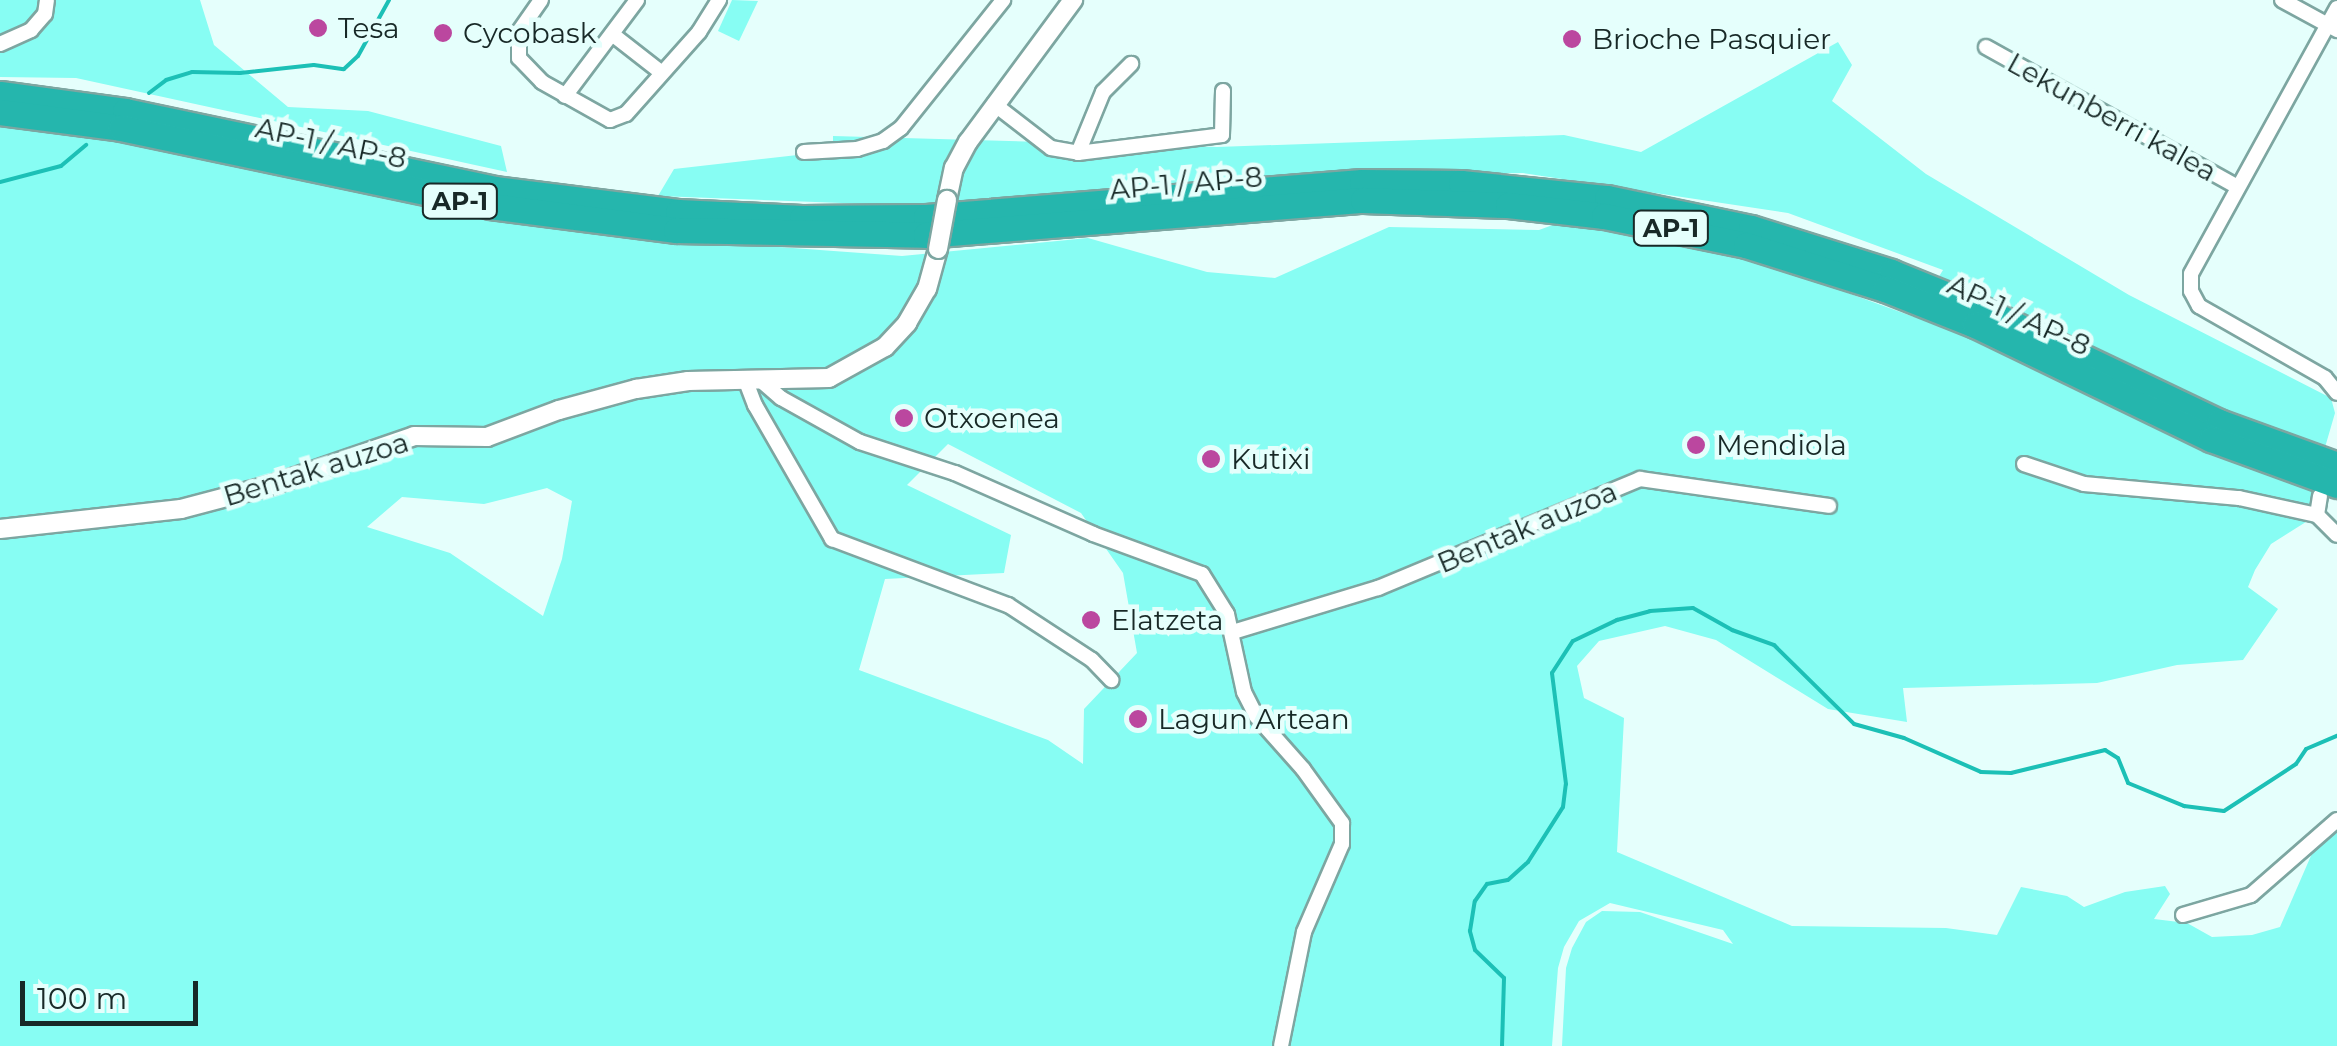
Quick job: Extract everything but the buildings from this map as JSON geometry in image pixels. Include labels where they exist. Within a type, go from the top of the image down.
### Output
[{"type":"highway","name":"AP-1 / AP-8","points":[[0,94],[125,111],[494,188],[724,215],[926,217],[1362,182],[1477,184],[1608,198],[1751,228],[1891,272],[1982,309],[2219,422],[2337,465]]},
{"type":"highway","name":"AP-1 / AP-8","points":[[0,112],[122,128],[490,206],[676,230],[801,236],[926,235],[1362,200],[1508,204],[1604,216],[1746,245],[1885,289],[1990,332],[2211,439],[2328,490]]},
{"type":"street","points":[[0,44],[31,30],[45,14],[47,0]]},
{"type":"street","points":[[541,0],[519,32],[520,58],[528,71],[599,116],[617,118],[705,24],[718,0]]},
{"type":"street","points":[[565,96],[637,0]]},
{"type":"street","points":[[804,152],[857,149],[883,141],[900,128],[1002,0]]},
{"type":"street","name":"Bentak auzoa","points":[[0,529],[180,508],[272,485],[414,436],[487,437],[559,410],[636,388],[829,378],[858,366],[886,347],[907,323],[927,289],[954,168],[994,104],[1073,0]]},
{"type":"street","points":[[2282,0],[2332,28]]},
{"type":"street","points":[[2337,8],[2332,28],[2191,274],[2191,291],[2199,306],[2325,378],[2337,393]]},
{"type":"street","points":[[612,34],[662,73]]},
{"type":"street","name":"Lekunberri kalea","points":[[1986,47],[2238,188]]},
{"type":"street","points":[[1078,153],[1103,92],[1131,64]]},
{"type":"street","points":[[994,104],[1052,148],[1078,153],[1222,136],[1224,91]]},
{"type":"street","points":[[752,379],[860,442],[955,473],[1124,546],[1193,568],[1217,596],[1233,632],[1244,692],[1256,716],[1304,769],[1342,823],[1342,844],[1304,932],[1281,1046]]},
{"type":"street","points":[[752,379],[755,406],[832,540],[1008,606],[1092,660],[1111,680]]},
{"type":"street","points":[[2024,464],[2084,484],[2239,498],[2317,515],[2337,534]]},
{"type":"street","name":"Bentak auzoa","points":[[1233,632],[1378,588],[1640,479],[1829,506]]},
{"type":"street","points":[[2317,515],[2328,490]]},
{"type":"street","points":[[2183,915],[2250,895],[2337,820]]},
{"type":"shaded area","points":[[0,0],[200,0],[214,45],[288,107],[368,111],[501,146],[507,172],[76,78],[0,77]]},
{"type":"shaded area","points":[[732,0],[758,1],[739,41],[718,31]]},
{"type":"shaded area","points":[[1838,42],[1852,65],[1832,101],[1926,174],[2129,295],[2331,398],[2335,413],[2312,492],[2317,515],[2271,544],[2248,587],[2278,609],[2243,660],[2177,665],[2097,683],[1903,688],[1907,722],[1828,709],[1716,640],[1665,626],[1599,641],[1577,666],[1584,698],[1624,718],[1617,852],[1792,926],[1946,928],[1997,935],[2021,887],[2067,896],[2084,907],[2125,892],[2165,886],[2170,894],[2154,919],[2187,923],[2212,937],[2252,935],[2280,927],[2320,835],[2337,819],[2337,1046],[1562,1046],[1566,968],[1586,922],[1602,911],[1640,912],[1733,944],[1723,930],[1610,903],[1579,921],[1564,947],[1558,968],[1552,1046],[0,1046],[0,119],[670,239],[902,256],[1088,238],[1207,272],[1275,278],[1389,227],[1539,230],[1558,223],[1752,258],[1914,317],[1943,270],[1788,213],[1523,173],[1251,176],[922,206],[658,196],[674,169],[833,151],[833,136],[1217,147],[1564,135],[1641,152]],"holes":[[[948,444],[1081,513],[1123,573],[1137,653],[1084,709],[1083,764],[1048,740],[859,670],[885,579],[1004,573],[1011,535],[907,485]],[[547,488],[572,501],[562,559],[543,616],[450,553],[367,527],[402,497],[484,504]]]},
{"type":"waterway","points":[[149,93],[166,80],[192,72],[240,73],[314,65],[344,69],[358,56],[389,0]]},
{"type":"waterway","points":[[0,182],[61,166],[86,145]]},
{"type":"waterway","points":[[1502,1046],[1504,978],[1475,950],[1470,931],[1475,901],[1487,884],[1508,880],[1528,862],[1563,807],[1566,784],[1552,673],[1573,641],[1617,620],[1650,611],[1693,608],[1732,630],[1774,645],[1854,724],[1904,738],[1981,772],[2011,773],[2105,750],[2118,758],[2128,783],[2184,806],[2224,811],[2296,764],[2306,749],[2337,736]]},
{"type":"place","name":"Tesa","points":[[318,28]]},
{"type":"place","name":"Cycobask","points":[[443,33]]},
{"type":"place","name":"Brioche Pasquier","points":[[1572,39]]},
{"type":"place","name":"Otxoenea","points":[[904,418]]},
{"type":"place","name":"Mendiola","points":[[1696,445]]},
{"type":"place","name":"Kutixi","points":[[1211,459]]},
{"type":"place","name":"Elatzeta","points":[[1091,620]]},
{"type":"place","name":"Lagun Artean","points":[[1138,719]]}]
